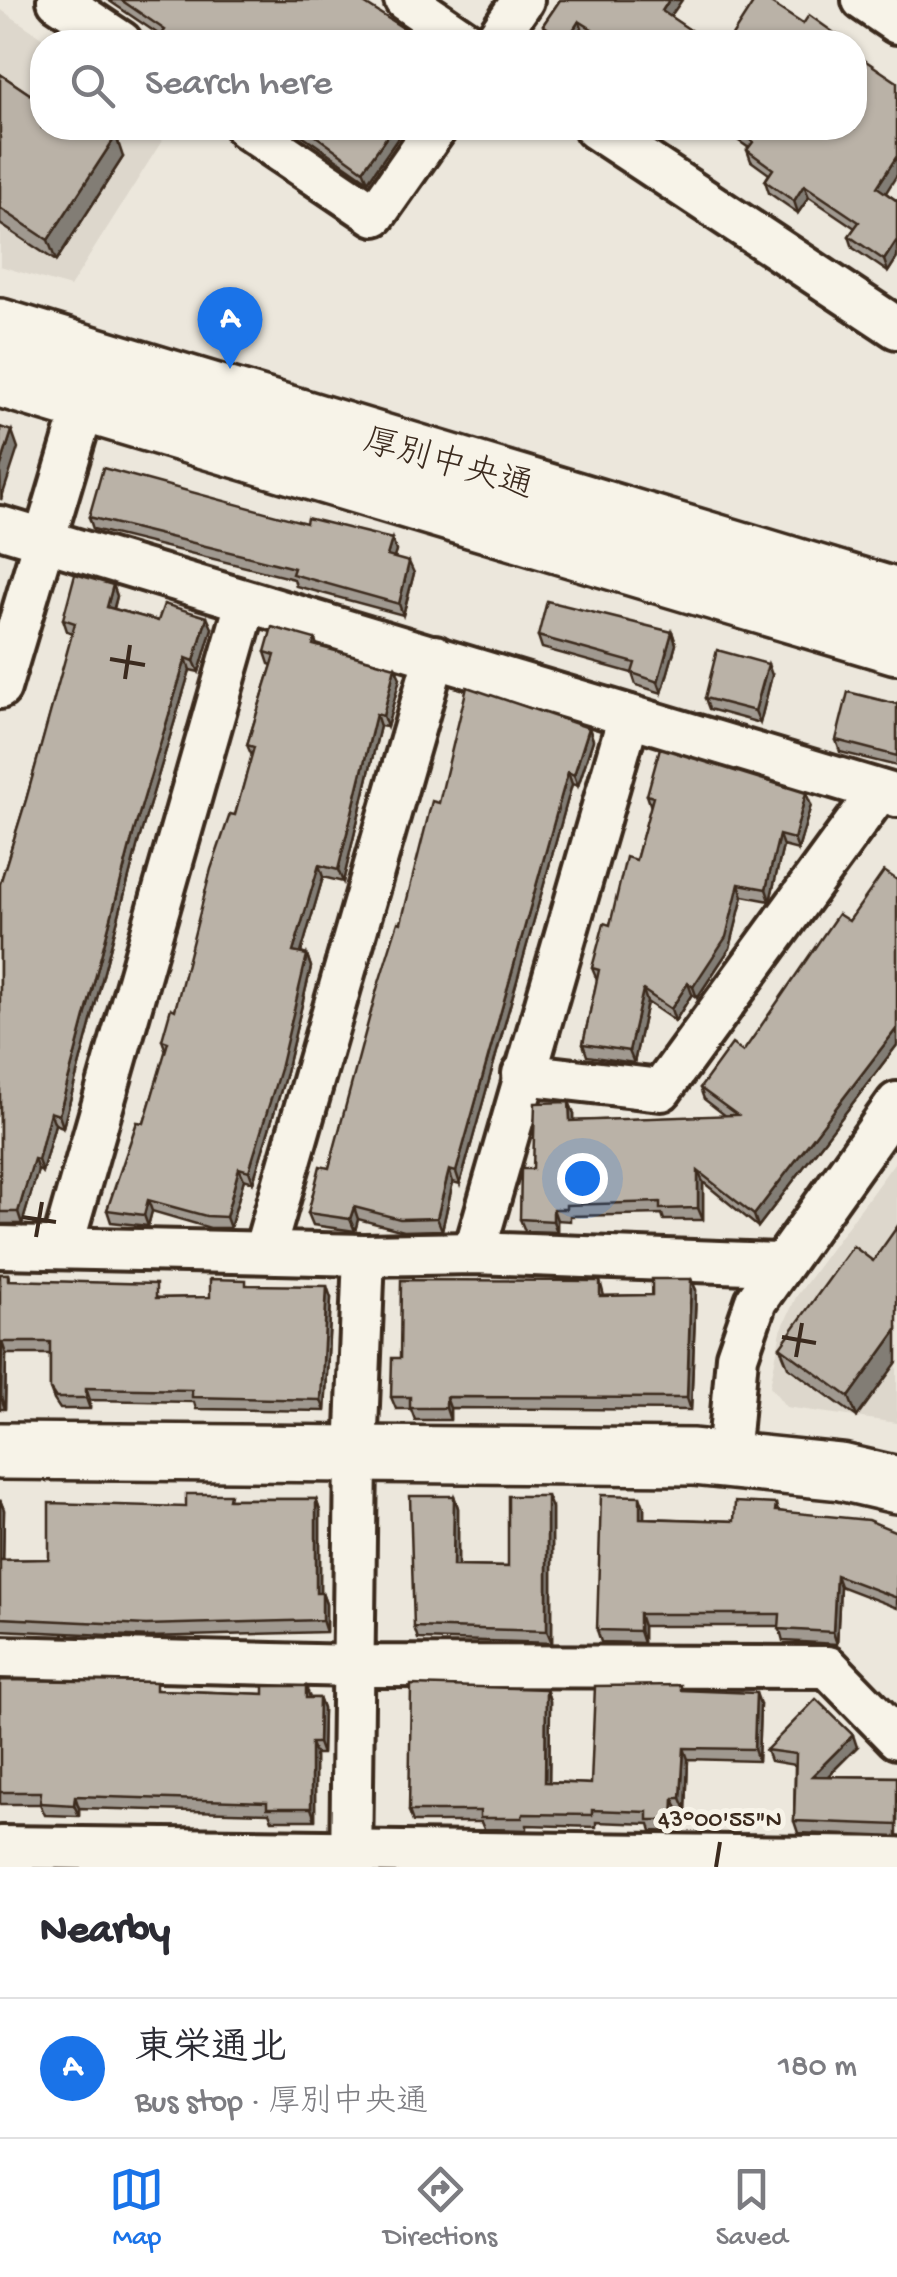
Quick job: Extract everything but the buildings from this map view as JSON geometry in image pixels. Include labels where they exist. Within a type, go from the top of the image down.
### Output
[{"type":"main road","name":"厚別中央通","points":[[0,327],[92,381],[897,646]]},
{"type":"main road","name":"厚別中央通","points":[[0,379],[92,381],[897,597]]},
{"type":"main road","points":[[0,1450],[728,1459],[841,1472],[897,1486]]},
{"type":"street","points":[[58,0],[103,30]]},
{"type":"street","points":[[404,0],[449,30]]},
{"type":"street","points":[[502,30],[523,0]]},
{"type":"street","points":[[863,0],[897,24]]},
{"type":"street","points":[[264,140],[375,216],[428,140]]},
{"type":"street","points":[[614,140],[893,316]]},
{"type":"street","points":[[0,688],[92,381]]},
{"type":"street","points":[[0,527],[888,794],[661,1090],[523,1074]]},
{"type":"street","points":[[62,1247],[246,603]]},
{"type":"street","points":[[264,1252],[435,656]]},
{"type":"street","points":[[474,1253],[629,716]]},
{"type":"street","points":[[728,1459],[737,1356],[756,1301],[778,1264],[897,1103]]},
{"type":"street","points":[[0,1246],[364,1256],[474,1253],[778,1264]]},
{"type":"street","points":[[351,1861],[356,1455],[364,1256]]},
{"type":"street","points":[[0,1657],[354,1666],[828,1667],[897,1738]]},
{"type":"street","points":[[0,1847],[351,1861],[897,1858]]},
{"type":"shaded area","points":[[0,9],[31,30],[30,140],[162,140],[70,287],[0,266]]},
{"type":"shaded area","points":[[897,1159],[897,1423],[786,1407],[770,1386],[781,1331],[796,1297]]},
{"type":"place","name":"東栄通北","points":[[230,369]]}]
